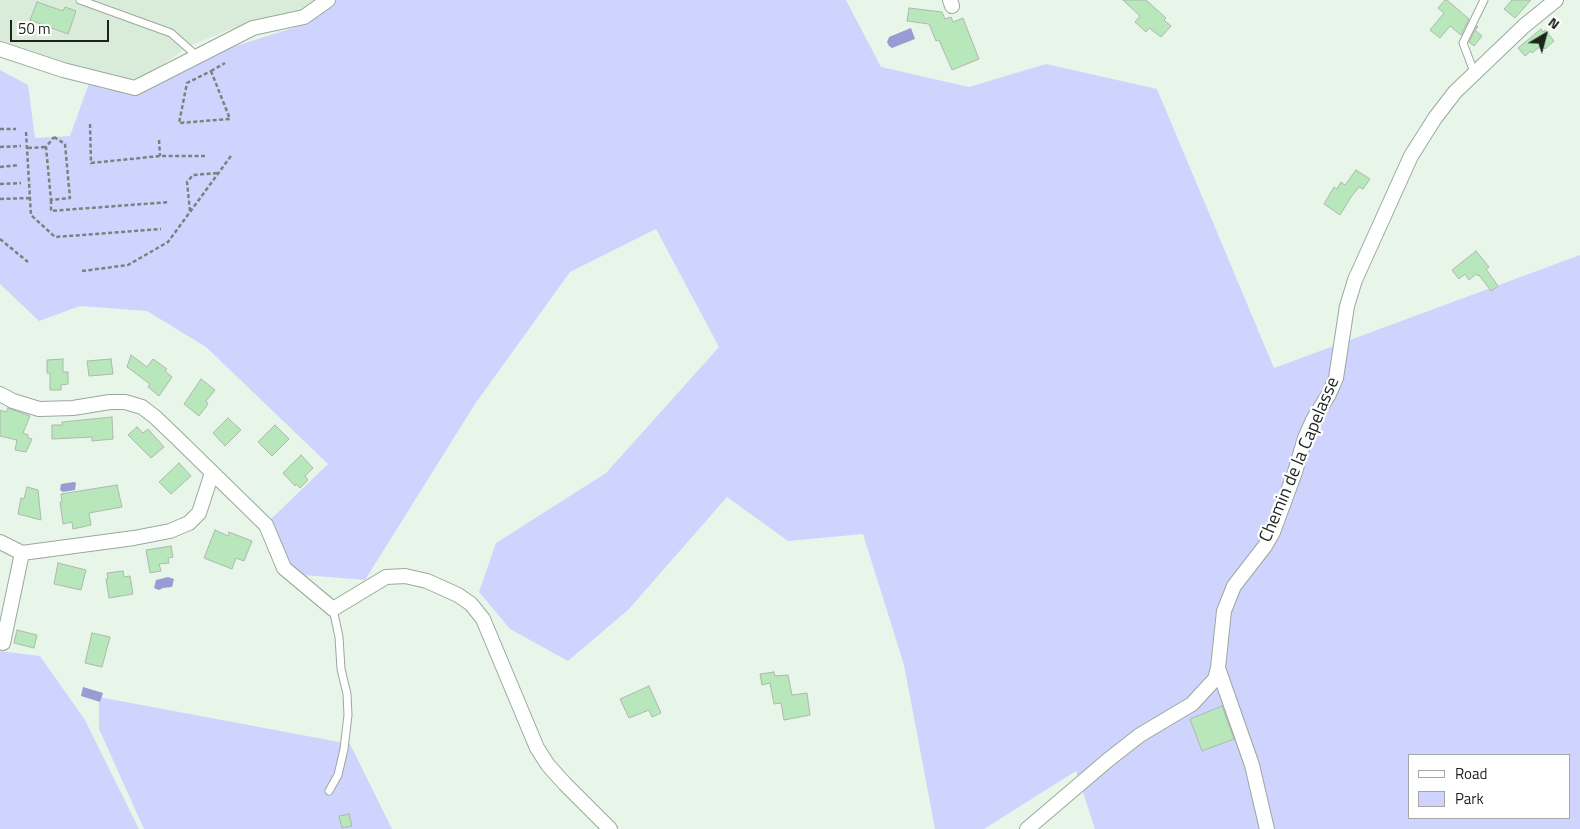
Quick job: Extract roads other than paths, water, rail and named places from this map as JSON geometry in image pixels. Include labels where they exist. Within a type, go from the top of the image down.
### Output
[{"type":"street","points":[[0,49],[63,70],[135,88],[253,28],[304,17],[328,0]]},
{"type":"street","name":"Chemin de la Capelasse","points":[[1027,829],[1140,735],[1192,704],[1215,679],[1218,668],[1224,611],[1234,586],[1265,546],[1272,532],[1295,472],[1305,438],[1336,378],[1347,306],[1355,280],[1411,156],[1435,118],[1455,92],[1524,26],[1556,0]]},
{"type":"street","points":[[0,394],[13,401],[39,409],[73,408],[110,402],[125,402],[142,408],[155,417],[266,525],[284,568],[333,610],[386,577],[405,576],[427,581],[458,595],[471,604],[483,619],[537,748],[548,765],[565,784],[610,829]]},
{"type":"street","points":[[0,542],[22,553],[170,531],[189,524],[199,513],[212,473]]},
{"type":"street","points":[[3,643],[22,553]]},
{"type":"street","points":[[1218,668],[1252,765],[1267,829]]},
{"type":"lane","points":[[80,0],[171,33],[197,56]]},
{"type":"lane","points":[[1474,72],[1463,43],[1484,0]]},
{"type":"lane","points":[[330,790],[338,775],[344,750],[348,715],[347,694],[341,669],[339,637],[333,610]]}]
